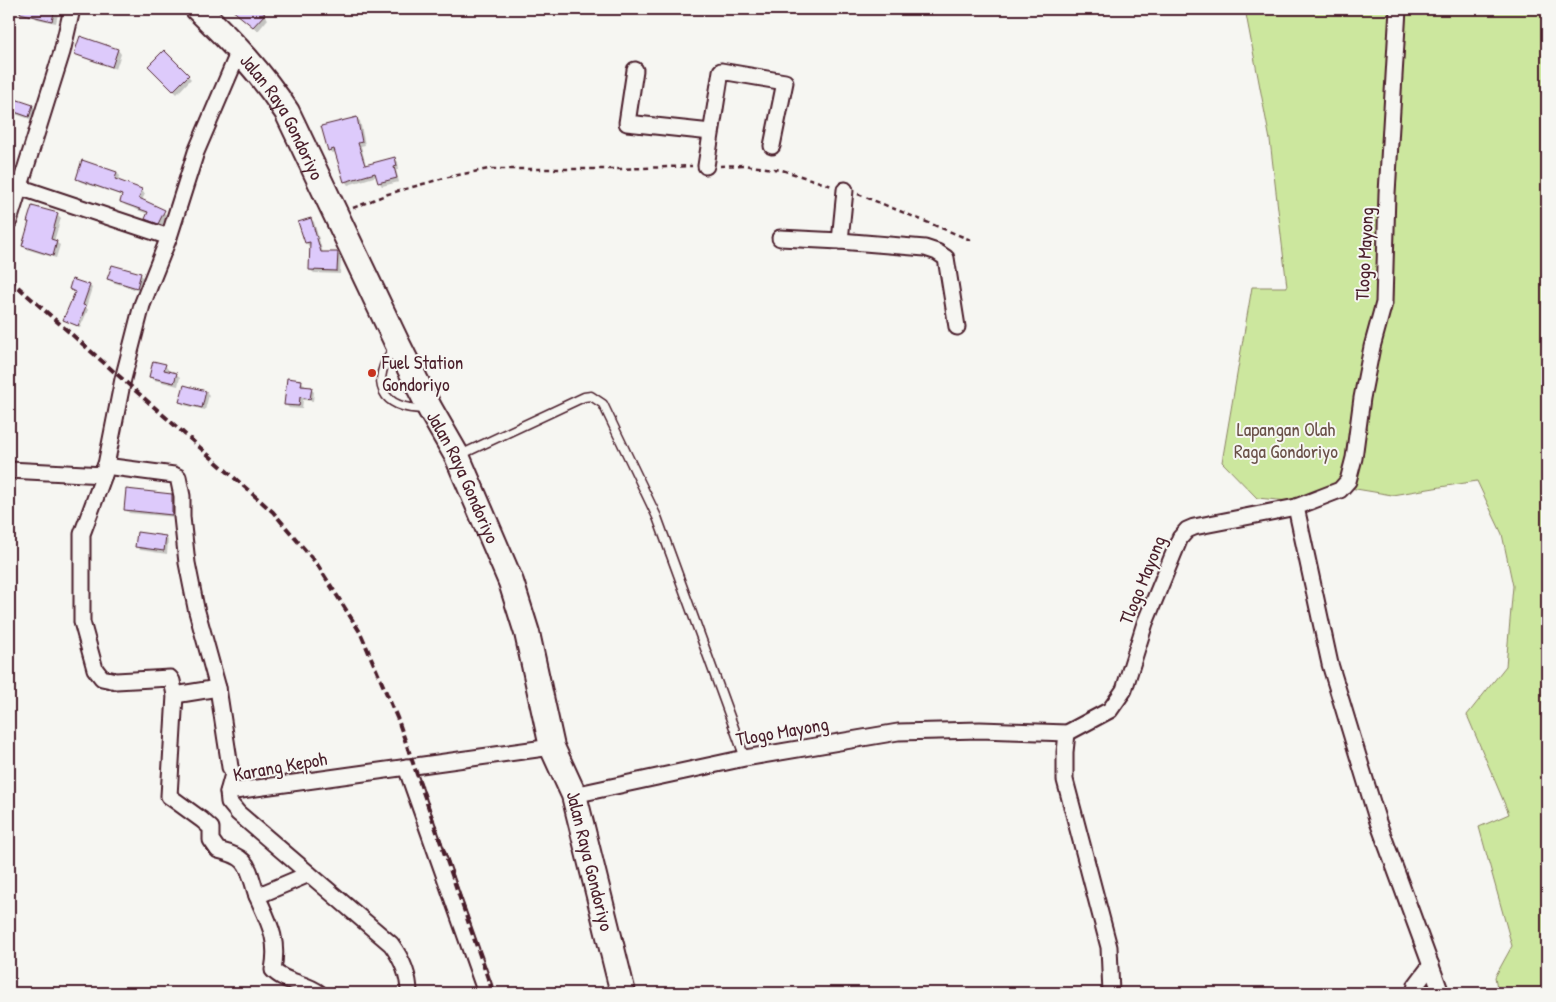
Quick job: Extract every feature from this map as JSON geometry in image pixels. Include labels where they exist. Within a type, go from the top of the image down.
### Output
[{"type":"highway","name":"Jalan Raya Gondoriyo","points":[[198,9],[240,49],[269,85],[287,112],[397,343],[430,409],[457,456],[511,582],[528,632],[552,747],[574,795],[623,993]]},
{"type":"street","points":[[10,214],[62,52],[72,9]]},
{"type":"street","name":"Tlogo Mayong","points":[[574,795],[745,758],[898,732],[980,730],[1068,732],[1110,710],[1124,690],[1145,623],[1180,538],[1186,530],[1216,521],[1296,507],[1340,490],[1348,481],[1354,458],[1362,398],[1372,347],[1384,303],[1387,193],[1398,9]]},
{"type":"street","points":[[240,49],[196,152],[169,237],[142,305],[123,378],[104,471],[82,534],[82,622],[95,669],[102,678],[116,681],[170,678],[175,695],[169,796],[211,828],[211,840],[218,850],[242,858],[247,865],[256,896],[272,930],[276,955],[273,970],[278,976],[311,987],[319,993]]},
{"type":"street","points":[[635,70],[627,123],[711,132]]},
{"type":"street","points":[[706,166],[721,71],[785,82],[772,146]]},
{"type":"street","points":[[20,187],[169,237]]},
{"type":"street","points":[[840,241],[845,190]]},
{"type":"street","points":[[780,238],[925,248],[937,252],[946,258],[957,327]]},
{"type":"street","points":[[9,470],[104,471],[174,475],[178,477],[182,496],[182,517],[187,563],[196,608],[218,688],[230,767],[233,774],[228,792]]},
{"type":"street","points":[[1296,507],[1330,664],[1378,822],[1441,993]]},
{"type":"street","points":[[175,695],[218,688]]},
{"type":"street","points":[[1068,732],[1064,780],[1109,947],[1111,993]]},
{"type":"street","name":"Karang Kepoh","points":[[409,993],[405,967],[391,944],[238,813],[229,802],[228,792],[552,747]]},
{"type":"street","points":[[406,767],[486,993]]},
{"type":"street","points":[[256,896],[309,874]]},
{"type":"street","points":[[1414,993],[1416,985],[1432,965]]},
{"type":"lane","points":[[397,343],[386,358],[380,380],[381,390],[406,408],[430,409]]},
{"type":"lane","points":[[457,456],[584,397],[591,396],[603,404],[657,517],[745,758]]},
{"type":"path","points":[[335,215],[388,194],[444,178],[488,169],[620,169],[743,166],[782,170],[845,190],[880,202],[973,241]]},
{"type":"green space","name":"Lapangan Olah Raga Gondoriyo","points":[[1245,9],[1547,9],[1547,993],[1498,993],[1495,977],[1512,946],[1479,827],[1509,814],[1467,715],[1506,666],[1513,586],[1502,534],[1477,481],[1392,495],[1344,487],[1289,501],[1257,498],[1222,462],[1252,287],[1287,287],[1270,140]]},
{"type":"building","points":[[21,9],[55,9],[52,21],[20,13]]},
{"type":"building","points":[[231,9],[258,9],[265,14],[253,27]]},
{"type":"building","points":[[80,36],[118,49],[112,67],[74,54]]},
{"type":"building","points":[[164,50],[189,75],[173,91],[148,66]]},
{"type":"building","points":[[9,97],[33,105],[29,117],[9,110]]},
{"type":"building","points":[[357,117],[362,142],[358,143],[365,165],[395,157],[397,166],[394,167],[397,178],[378,183],[375,173],[344,182],[334,149],[328,151],[321,126]]},
{"type":"building","points":[[82,160],[117,172],[115,179],[142,189],[139,198],[165,210],[158,224],[145,219],[148,212],[120,202],[122,195],[76,179]]},
{"type":"building","points":[[32,206],[58,213],[51,239],[57,241],[53,256],[22,246]]},
{"type":"building","points":[[311,218],[321,252],[338,252],[337,271],[309,270],[310,242],[305,243],[298,222]]},
{"type":"building","points":[[112,265],[141,273],[137,288],[107,279]]},
{"type":"building","points":[[72,279],[90,285],[83,305],[86,306],[78,326],[63,320],[75,292],[69,289]]},
{"type":"building","points":[[153,361],[166,364],[164,370],[177,373],[174,383],[149,377]]},
{"type":"building","points":[[287,378],[302,380],[301,386],[312,387],[310,399],[300,397],[299,406],[284,405]]},
{"type":"building","points":[[184,385],[206,391],[202,408],[179,402]]},
{"type":"building","points":[[126,489],[172,494],[172,515],[124,510]]},
{"type":"building","points":[[137,532],[166,536],[164,551],[135,547]]},
{"type":"railway","points":[[9,279],[273,512],[317,564],[360,632],[398,720],[493,993]]},
{"type":"place","name":"Fuel Station Gondoriyo","points":[[372,373]]}]
